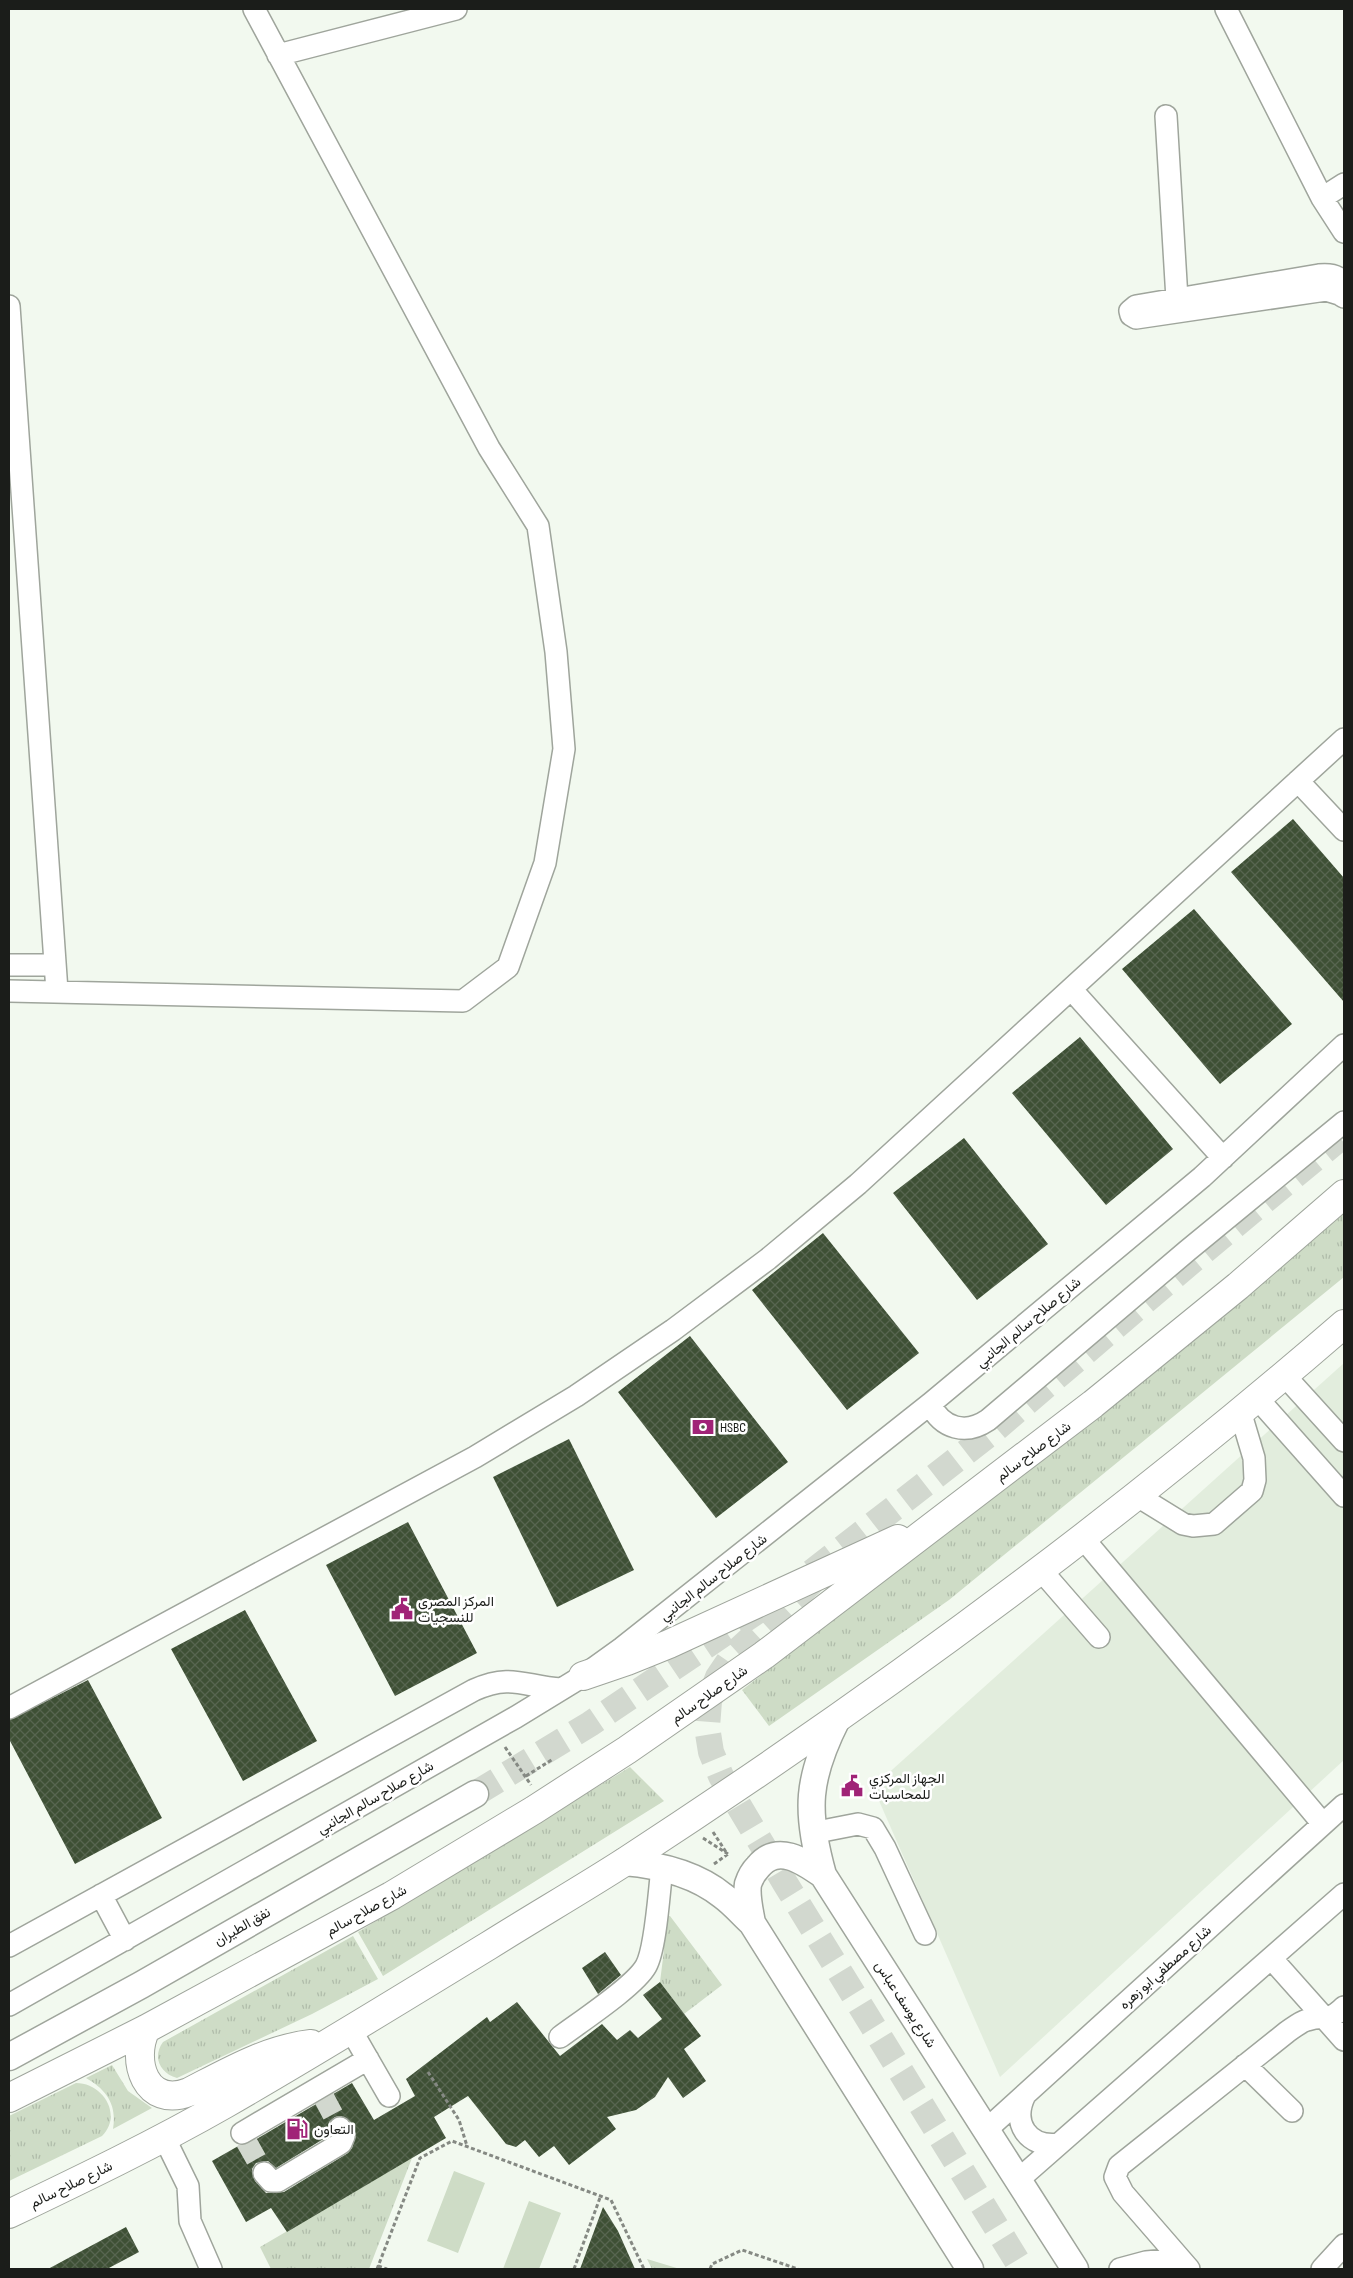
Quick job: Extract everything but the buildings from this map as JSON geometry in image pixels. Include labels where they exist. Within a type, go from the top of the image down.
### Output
[{"type":"highway","name":"شارع صلاح سالم","points":[[9,2098],[146,2028],[391,1896],[544,1804],[627,1750],[764,1655],[1093,1404],[1166,1346],[1344,1194]]},
{"type":"highway","name":"شارع صلاح سالم","points":[[9,2214],[164,2137],[225,2104],[624,1862],[837,1719],[900,1674],[1136,1495],[1285,1376],[1344,1324]]},
{"type":"highway","points":[[572,1682],[669,1644],[944,1517]]},
{"type":"highway","points":[[146,2028],[139,2048],[140,2069],[152,2087],[160,2093],[170,2096],[180,2096],[275,2052],[339,2036]]},
{"type":"main road","name":"شارع يوسف عباس","points":[[837,1719],[822,1748],[814,1775],[810,1804],[812,1833],[823,1874],[1075,2269]]},
{"type":"main road","name":"نفق الطيران","points":[[9,2057],[141,1985],[475,1794]]},
{"type":"main road","points":[[752,1923],[748,1883],[754,1871],[763,1861],[773,1855],[787,1855],[801,1859],[823,1874]]},
{"type":"main road","points":[[624,1862],[649,1864],[699,1881],[724,1896],[752,1923],[970,2269]]},
{"type":"street","points":[[9,991],[463,1001],[508,967],[545,864],[564,748],[556,652],[538,526],[489,448],[254,9]]},
{"type":"street","points":[[278,55],[456,9]]},
{"type":"street","points":[[1226,9],[1322,198],[1344,232]]},
{"type":"street","points":[[1166,116],[1177,299]]},
{"type":"street","points":[[1322,198],[1344,184]]},
{"type":"street","points":[[1344,282],[1330,274],[1319,275],[1133,307],[1130,314],[1136,318],[1326,290],[1344,297]]},
{"type":"street","points":[[9,306],[57,991]]},
{"type":"street","points":[[9,1708],[475,1457],[526,1427],[625,1363],[721,1295],[814,1222],[895,1151],[1344,739]]},
{"type":"street","points":[[1298,781],[1344,830]]},
{"type":"street","points":[[9,965],[55,965]]},
{"type":"street","points":[[1071,989],[1223,1158]]},
{"type":"street","name":"شارع صلاح سالم الجانبي","points":[[9,2005],[493,1730],[572,1682],[641,1634],[930,1404],[1223,1158],[1344,1044]]},
{"type":"street","points":[[930,1404],[939,1419],[946,1424],[963,1429],[981,1425],[1344,1122]]},
{"type":"street","points":[[1285,1376],[1344,1441]]},
{"type":"street","points":[[1136,1495],[1183,1524],[1193,1526],[1214,1524],[1252,1491],[1255,1474],[1249,1404]]},
{"type":"street","points":[[1249,1404],[1344,1496]]},
{"type":"street","points":[[1082,1537],[1334,1814]]},
{"type":"street","points":[[1040,1569],[1099,1637]]},
{"type":"street","points":[[9,1946],[478,1688],[493,1682],[513,1680],[572,1682]]},
{"type":"street","points":[[1234,1696],[1334,1814]]},
{"type":"street","name":"شارع مصطفي ابو زهره","points":[[986,2130],[1334,1814]]},
{"type":"street","points":[[812,1833],[858,1824],[873,1828],[885,1848],[925,1934]]},
{"type":"street","points":[[560,2038],[635,1980],[646,1967],[651,1950],[662,1868]]},
{"type":"street","points":[[1018,2180],[1344,1894]]},
{"type":"street","points":[[101,1895],[125,1940]]},
{"type":"street","points":[[1271,1958],[1344,2040]]},
{"type":"street","points":[[1185,2264],[1123,2193],[1115,2177],[1119,2166],[1287,2032],[1307,2020],[1326,2019],[1344,2008]]},
{"type":"street","points":[[339,2036],[368,2059],[389,2096]]},
{"type":"street","points":[[225,2104],[244,2137],[321,2092],[368,2059]]},
{"type":"street","points":[[1245,2065],[1292,2111]]},
{"type":"street","points":[[1025,2095],[1019,2113],[1025,2131],[1040,2143],[1059,2144]]},
{"type":"street","points":[[264,2173],[271,2181],[278,2181],[338,2145],[344,2136],[340,2128]]},
{"type":"street","points":[[164,2137],[188,2186],[190,2221],[211,2269]]},
{"type":"street","points":[[1322,2269],[1344,2245]]},
{"type":"street","points":[[1120,2269],[1146,2262],[1185,2264]]},
{"type":"path","points":[[493,1730],[544,1804]]},
{"type":"path","points":[[526,1776],[553,1759]]},
{"type":"path","points":[[713,1831],[728,1854]]},
{"type":"path","points":[[428,2072],[460,2120],[467,2147]]},
{"type":"path","points":[[386,2269],[378,2268],[420,2158],[452,2141],[611,2200],[644,2269]]},
{"type":"path","points":[[574,2269],[601,2195]]},
{"type":"path","points":[[710,2269],[712,2264],[742,2250],[798,2269]]},
{"type":"shaded area","points":[[1344,1363],[1344,1760],[1000,2077],[873,1787]]},
{"type":"green space","points":[[1344,1205],[1344,1277],[949,1600],[769,1726],[742,1690],[915,1556]]},
{"type":"green space","points":[[630,1767],[664,1801],[383,1976],[358,1932]]},
{"type":"green space","points":[[664,1916],[670,1916],[722,1985],[684,2014],[660,1982],[664,1950]]},
{"type":"green space","points":[[353,1936],[378,1979],[312,2014],[177,2078],[171,2076],[162,2068],[158,2059],[158,2053],[163,2042]]},
{"type":"green space","points":[[112,2065],[128,2091],[152,2108],[113,2129],[112,2105],[109,2099],[100,2088],[86,2078]]},
{"type":"green space","points":[[76,2083],[86,2084],[102,2094],[110,2110],[111,2119],[108,2128],[102,2136],[9,2181],[9,2116]]},
{"type":"green space","points":[[412,2158],[369,2269],[271,2269],[260,2247]]},
{"type":"green space","points":[[454,2171],[485,2183],[458,2253],[427,2241]]},
{"type":"green space","points":[[529,2201],[561,2213],[539,2269],[503,2269]]},
{"type":"green space","points":[[647,2259],[680,2269],[652,2269]]},
{"type":"tunnel","points":[[812,1572],[992,1432],[1192,1261],[1340,1138]]},
{"type":"tunnel","points":[[813,1581],[733,1655],[718,1677],[709,1701],[707,1727],[711,1752],[721,1776],[785,1883],[1022,2269]]},
{"type":"tunnel","points":[[475,1794],[590,1724],[756,1612]]},
{"type":"tunnel","points":[[323,2096],[340,2128]]},
{"type":"tunnel","points":[[246,2141],[264,2173]]},
{"type":"place","name":"HSBC","points":[[703,1427]]},
{"type":"place","name":"المركز المصرى للنسجيات","points":[[402,1609]]},
{"type":"place","name":"الجهاز المركزي للمحاسبات","points":[[852,1786]]},
{"type":"place","name":"التعاون","points":[[297,2129]]}]
